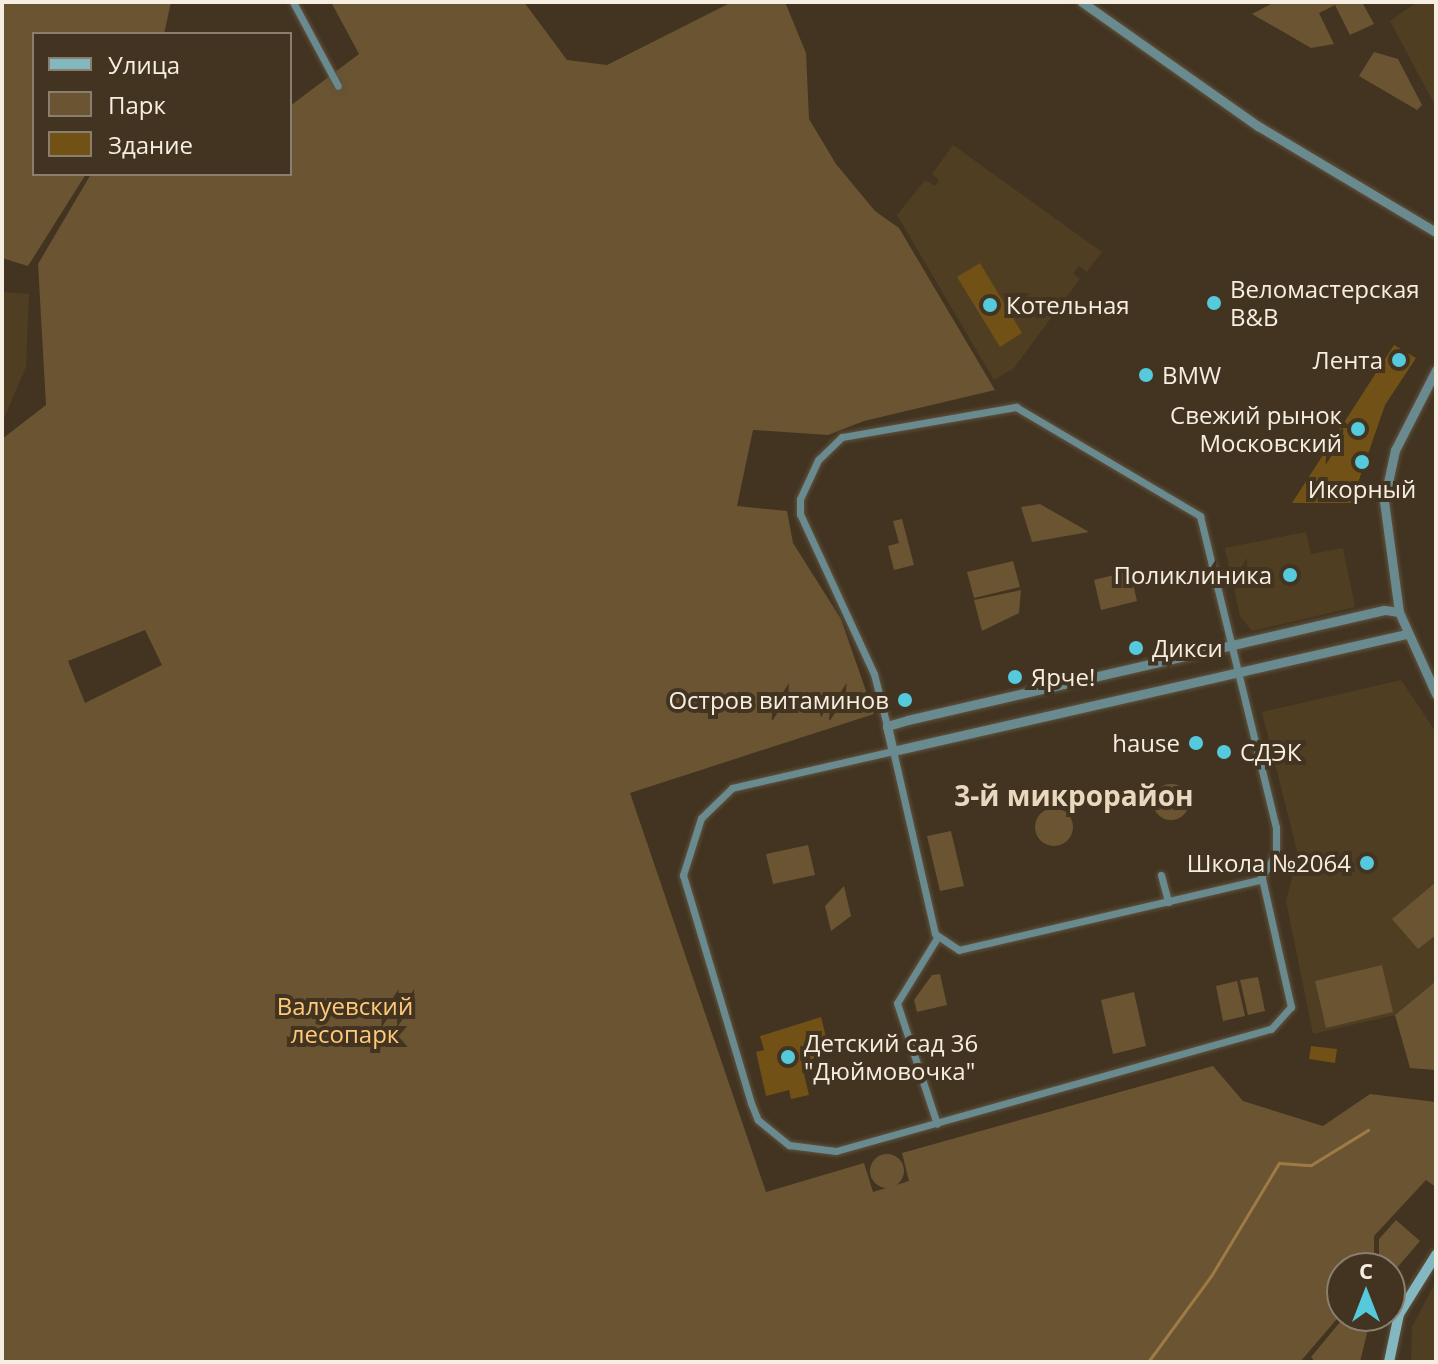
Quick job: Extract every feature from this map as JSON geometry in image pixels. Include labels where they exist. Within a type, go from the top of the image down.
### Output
[{"type":"main road","points":[[1389,1362],[1399,1314],[1436,1255]]},
{"type":"street","points":[[293,2],[338,86]]},
{"type":"street","points":[[1082,2],[1258,126],[1436,232]]},
{"type":"street","points":[[1436,370],[1395,450],[1387,478],[1385,526],[1399,612],[1406,634],[1436,694]]},
{"type":"street","points":[[937,938],[970,949],[1262,878],[1273,862],[1278,839],[1235,673],[1200,516],[1044,419],[998,407],[859,432],[835,441],[818,460],[800,514],[853,619],[887,726],[937,938],[897,1003],[937,1124]]},
{"type":"street","points":[[887,726],[1384,610],[1399,612]]},
{"type":"street","points":[[1262,878],[1290,997],[1290,1014],[1282,1023],[937,1124],[811,1152],[776,1137],[758,1120],[683,875],[695,824],[714,800],[744,783],[1406,634]]},
{"type":"street","points":[[1161,875],[1168,902]]},
{"type":"shaded area","points":[[1417,2],[1436,2],[1436,107],[1390,21]]},
{"type":"shaded area","points":[[953,145],[1102,252],[1087,272],[1079,266],[1073,273],[1080,279],[1014,368],[994,380],[897,215],[925,180],[935,186],[939,180],[932,174]]},
{"type":"shaded area","points":[[2,292],[29,294],[26,367],[2,423]]},
{"type":"shaded area","name":"Поликлиника","points":[[1306,532],[1311,554],[1343,548],[1355,607],[1252,631],[1240,616],[1225,548]]},
{"type":"shaded area","name":"Школа №2064","points":[[1401,680],[1436,732],[1436,981],[1395,1015],[1313,1034],[1286,901],[1298,855],[1262,712]]},
{"type":"shaded area","points":[[1436,1281],[1436,1362],[1411,1362],[1412,1327]]},
{"type":"green space","points":[[2,2],[171,2],[164,32],[32,32],[32,176],[85,176],[28,266],[2,258]]},
{"type":"green space","name":"Валуевский лесопарк","points":[[331,2],[524,2],[567,60],[607,65],[732,2],[785,2],[806,53],[809,119],[836,164],[875,211],[899,228],[995,390],[864,421],[828,435],[753,430],[737,506],[787,511],[793,543],[841,619],[874,714],[630,793],[766,1192],[864,1163],[873,1192],[909,1181],[902,1153],[1213,1066],[1243,1101],[1323,1126],[1370,1094],[1436,1102],[1436,1187],[1426,1180],[1374,1236],[1374,1252],[1326,1252],[1326,1332],[1300,1362],[2,1362],[2,439],[46,405],[38,264],[90,176],[292,176],[292,104],[359,54]],"holes":[[[145,630],[162,665],[85,703],[68,661]]]},
{"type":"green space","points":[[1275,2],[1362,2],[1374,24],[1350,35],[1335,5],[1319,13],[1334,44],[1311,48],[1252,14]]},
{"type":"green space","points":[[1374,52],[1398,59],[1422,105],[1417,110],[1359,76]]},
{"type":"green space","points":[[1040,504],[1089,532],[1032,542],[1021,507]]},
{"type":"green space","points":[[902,519],[914,565],[894,570],[888,546],[899,543],[893,521]]},
{"type":"green space","points":[[1013,561],[1020,587],[974,598],[967,572]]},
{"type":"green space","points":[[1130,571],[1137,601],[1101,610],[1094,580]]},
{"type":"green space","points":[[1021,590],[1019,613],[982,631],[974,600]]},
{"type":"green space","points":[[1171,784],[1183,790],[1189,802],[1183,814],[1171,820],[1159,814],[1153,802],[1159,790]]},
{"type":"green space","points":[[1054,808],[1067,814],[1073,827],[1067,840],[1054,846],[1041,840],[1035,827],[1041,814]]},
{"type":"green space","points":[[951,831],[964,886],[940,891],[927,836]]},
{"type":"green space","points":[[808,845],[815,875],[773,884],[766,854]]},
{"type":"green space","points":[[1436,882],[1436,935],[1418,949],[1392,919]]},
{"type":"green space","points":[[844,886],[851,916],[831,931],[825,906]]},
{"type":"green space","points":[[1382,965],[1393,1012],[1326,1028],[1315,981]]},
{"type":"green space","points":[[940,974],[947,1005],[917,1012],[914,1000],[932,975]]},
{"type":"green space","points":[[1258,977],[1265,1011],[1248,1015],[1240,980]]},
{"type":"green space","points":[[1237,981],[1245,1016],[1223,1021],[1216,986]]},
{"type":"green space","points":[[1436,981],[1436,1070],[1410,1068],[1395,1015]]},
{"type":"green space","points":[[1134,992],[1146,1046],[1113,1054],[1101,1000]]},
{"type":"green space","points":[[887,1154],[899,1159],[904,1171],[899,1183],[887,1188],[875,1183],[870,1171],[875,1159]]},
{"type":"green space","points":[[1396,1220],[1420,1241],[1406,1257],[1406,1252],[1379,1252],[1379,1239]]},
{"type":"green space","points":[[1332,1332],[1367,1332],[1360,1362],[1315,1362],[1311,1357]]},
{"type":"building","name":"Котельная","points":[[980,263],[1022,333],[1000,347],[957,277]]},
{"type":"building","name":"Свежий рынок Московский","points":[[1394,345],[1416,358],[1385,405],[1351,503],[1292,503]]},
{"type":"building","name":"Детский сад 36 \"Дюймовочка\"","points":[[821,1017],[828,1045],[817,1047],[820,1062],[802,1066],[809,1095],[791,1099],[789,1090],[766,1096],[756,1052],[764,1050],[760,1036]]},
{"type":"building","points":[[1311,1046],[1337,1049],[1335,1063],[1309,1059]]},
{"type":"waterway","points":[[1148,1362],[1211,1276],[1279,1163],[1311,1165],[1368,1130]]},
{"type":"place","name":"Веломастерская B&B","points":[[1214,303]]},
{"type":"place","name":"Котельная","points":[[990,305]]},
{"type":"place","name":"Лента","points":[[1399,360]]},
{"type":"place","name":"BMW","points":[[1146,375]]},
{"type":"place","name":"Свежий рынок Московский","points":[[1358,429]]},
{"type":"place","name":"Икорный","points":[[1362,462]]},
{"type":"place","name":"Поликлиника","points":[[1290,575]]},
{"type":"place","name":"Дикси","points":[[1136,648]]},
{"type":"place","name":"Ярче!","points":[[1015,677]]},
{"type":"place","name":"Остров витаминов","points":[[905,700]]},
{"type":"place","name":"hause","points":[[1196,743]]},
{"type":"place","name":"СДЭК","points":[[1224,752]]},
{"type":"place","name":"Школа №2064","points":[[1367,863]]},
{"type":"place","name":"Детский сад 36 \"Дюймовочка\"","points":[[788,1057]]},
{"type":"district","name":"3-й микрорайон","points":[[1074,795]]}]
